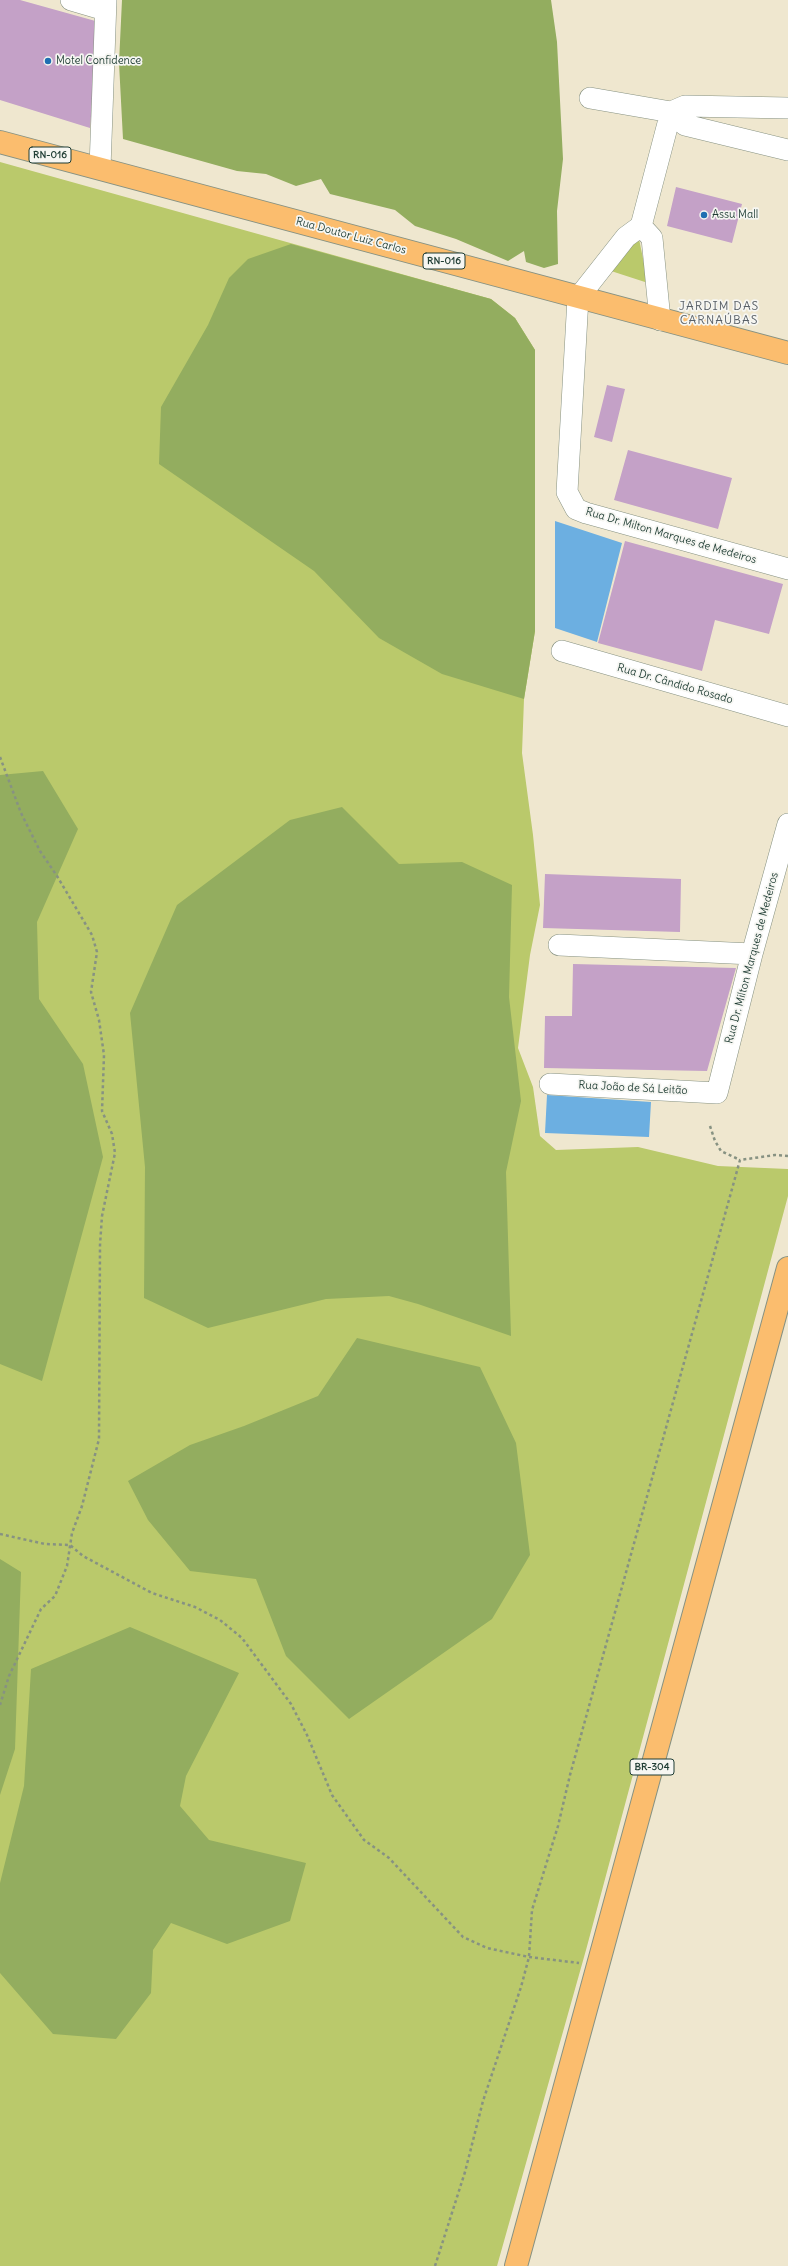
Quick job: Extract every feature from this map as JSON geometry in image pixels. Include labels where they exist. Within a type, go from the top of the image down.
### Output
[{"type":"main road","name":"RN-016","points":[[0,142],[100,168]]},
{"type":"main road","name":"Rua Doutor Luiz Carlos","points":[[100,168],[578,298],[788,353]]},
{"type":"main road","name":"BR-304","points":[[516,2266],[788,1268]]},
{"type":"street","points":[[71,0],[106,5],[100,168]]},
{"type":"street","points":[[590,98],[671,112],[685,106],[788,108]]},
{"type":"street","points":[[671,112],[685,125],[788,150]]},
{"type":"street","points":[[578,298],[626,237],[641,226],[671,112]]},
{"type":"street","points":[[641,226],[652,238],[660,320]]},
{"type":"street","name":"Rua Dr. Milton Marques de Medeiros","points":[[578,298],[567,492],[576,509],[788,569]]},
{"type":"street","name":"Rua Dr. Cândido Rosado","points":[[562,651],[788,716]]},
{"type":"street","name":"Rua Dr. Milton Marques de Medeiros","points":[[717,1093],[752,954],[788,824]]},
{"type":"street","points":[[559,945],[752,954]]},
{"type":"street","name":"Rua João de Sá Leitão","points":[[550,1084],[717,1093]]},
{"type":"path","points":[[0,757],[21,812],[40,851],[57,876],[92,935],[97,952],[91,992],[99,1020],[104,1055],[102,1111],[112,1134],[115,1153],[103,1209],[100,1245],[98,1438],[70,1545],[67,1566],[55,1596],[41,1609],[9,1676],[0,1705]]},
{"type":"path","points":[[710,1126],[710,1133],[722,1151],[740,1160],[774,1155],[788,1156]]},
{"type":"path","points":[[435,2266],[465,2172],[483,2101],[529,1957],[532,1910],[558,1826],[570,1775],[740,1160]]},
{"type":"path","points":[[0,1534],[45,1544],[70,1545],[83,1556],[152,1593],[195,1607],[220,1620],[242,1638],[291,1704],[307,1735],[332,1795],[364,1840],[389,1858],[463,1937],[487,1948],[529,1957],[585,1963]]},
{"type":"green space","points":[[122,0],[551,0],[557,42],[563,159],[557,211],[558,264],[544,268],[526,262],[524,251],[508,261],[456,239],[415,226],[395,210],[330,194],[321,179],[296,186],[266,174],[237,171],[123,139],[119,63]]},
{"type":"green space","points":[[0,162],[491,299],[515,318],[535,350],[535,631],[524,699],[522,753],[533,835],[540,905],[530,955],[518,1048],[533,1087],[540,1136],[556,1150],[638,1147],[718,1166],[788,1169],[788,1196],[586,1950],[497,2266],[0,2266]]},
{"type":"green space","points":[[639,239],[648,283],[608,270]]},
{"type":"green space","points":[[291,244],[491,299],[515,318],[535,350],[535,631],[524,699],[442,674],[379,638],[314,571],[159,464],[161,407],[208,325],[229,278],[248,259]]},
{"type":"green space","points":[[43,771],[78,829],[37,922],[39,999],[83,1064],[103,1157],[42,1381],[0,1364],[0,775]]},
{"type":"green space","points":[[342,807],[399,864],[462,862],[512,885],[509,997],[521,1101],[506,1172],[511,1336],[418,1304],[389,1296],[326,1299],[208,1328],[144,1298],[145,1167],[130,1013],[177,905],[290,820]]},
{"type":"green space","points":[[357,1338],[480,1367],[516,1443],[530,1555],[492,1619],[349,1719],[286,1656],[256,1579],[190,1571],[148,1520],[128,1481],[190,1445],[244,1426],[318,1396]]},
{"type":"green space","points":[[0,1559],[21,1572],[15,1749],[0,1795]]},
{"type":"green space","points":[[130,1627],[239,1673],[186,1776],[180,1806],[209,1840],[306,1863],[290,1921],[227,1944],[171,1923],[153,1950],[151,1993],[116,2039],[53,2034],[0,1973],[0,1883],[24,1786],[31,1669]]},
{"type":"water","points":[[555,521],[622,543],[597,642],[555,628]]},
{"type":"water","points":[[547,1095],[651,1102],[649,1137],[545,1133]]},
{"type":"building","name":"Motel Confidence","points":[[0,0],[20,0],[99,22],[90,128],[0,100]]},
{"type":"building","name":"Assu Mall","points":[[676,187],[742,204],[732,243],[667,226]]},
{"type":"building","points":[[607,385],[625,389],[612,442],[594,437]]},
{"type":"building","points":[[628,450],[732,478],[718,529],[614,500]]},
{"type":"building","points":[[625,541],[783,584],[769,634],[715,620],[702,671],[598,643]]},
{"type":"building","points":[[545,874],[681,879],[680,932],[543,928]]},
{"type":"building","points":[[573,964],[736,968],[707,1071],[544,1068],[545,1016],[572,1016]]},
{"type":"place","name":"Motel Confidence","points":[[48,61]]},
{"type":"place","name":"Assu Mall","points":[[704,215]]},
{"type":"district","name":"JARDIM DAS CARNAÚBAS","points":[[719,314]]}]
